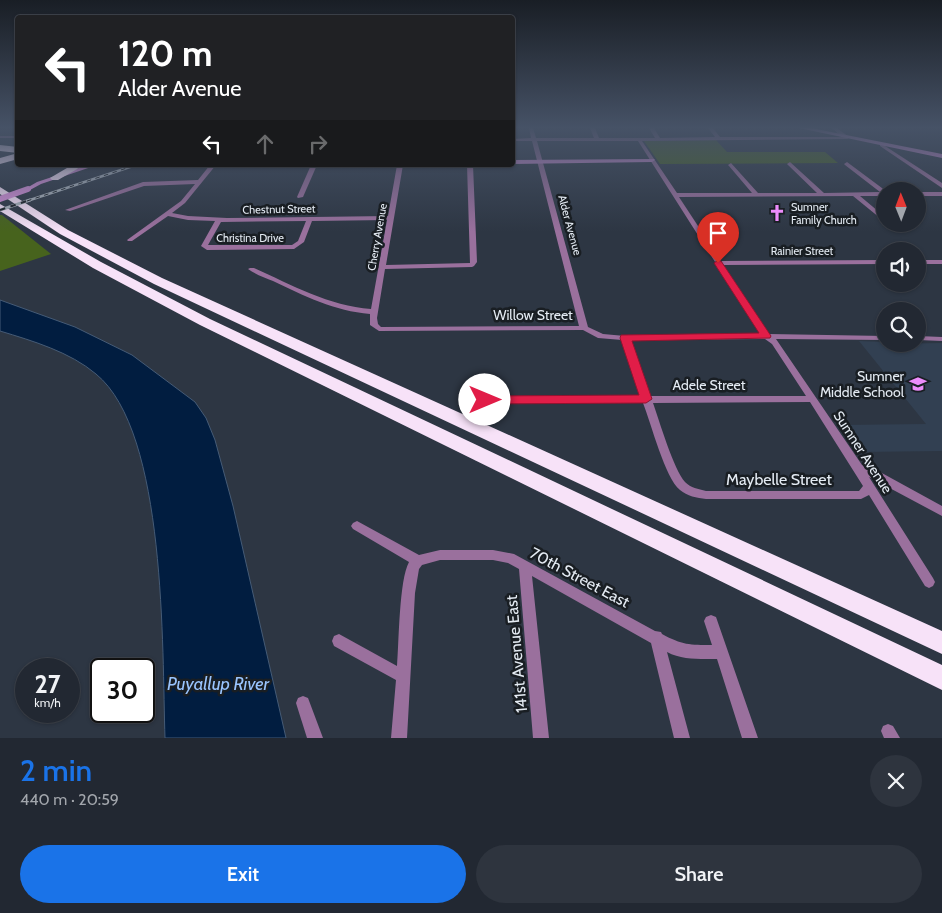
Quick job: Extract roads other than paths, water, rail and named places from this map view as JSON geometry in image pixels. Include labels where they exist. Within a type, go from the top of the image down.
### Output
[{"type":"highway","points":[[55,178],[75,167]]},
{"type":"highway","points":[[0,181],[4,202]]},
{"type":"highway","points":[[0,190],[4,202],[23,221],[97,265],[205,322],[942,678]]},
{"type":"highway","points":[[4,202],[158,281],[942,643]]},
{"type":"street","name":"Alder Avenue","points":[[540,162],[584,328]]},
{"type":"street","name":"Sumner Avenue","points":[[654,162],[766,336],[775,342],[858,468],[929,582]]},
{"type":"street","points":[[908,162],[942,186]]},
{"type":"street","points":[[790,164],[823,195]]},
{"type":"street","points":[[847,164],[876,187]]},
{"type":"street","points":[[731,165],[757,195]]},
{"type":"street","points":[[0,194],[28,187],[88,167]]},
{"type":"street","points":[[130,240],[168,214],[186,198],[211,167]]},
{"type":"street","points":[[300,197],[313,167]]},
{"type":"street","name":"Cherry Avenue","points":[[374,312],[400,167]]},
{"type":"street","points":[[382,267],[472,265],[474,255],[470,167]]},
{"type":"street","points":[[68,210],[143,184],[200,182]]},
{"type":"street","points":[[4,202],[28,187]]},
{"type":"street","points":[[855,194],[876,212]]},
{"type":"street","points":[[675,195],[876,194]]},
{"type":"street","points":[[926,194],[942,194]]},
{"type":"street","name":"Chestnut Street","points":[[168,214],[188,218],[219,220],[391,218]]},
{"type":"street","name":"Christina Drive","points":[[219,220],[204,246],[207,248],[294,247],[301,242],[310,219]]},
{"type":"street","name":"Rainier Street","points":[[718,263],[876,262]]},
{"type":"street","points":[[926,262],[942,262]]},
{"type":"street","points":[[252,269],[341,307],[356,311],[374,312]]},
{"type":"street","name":"Willow Street","points":[[374,312],[374,324],[376,328],[383,330],[584,328],[598,335],[625,338],[766,336],[876,338]]},
{"type":"street","points":[[625,338],[674,476],[684,488]]},
{"type":"street","points":[[926,338],[942,339]]},
{"type":"street","name":"Adele Street","points":[[485,400],[812,399]]},
{"type":"street","points":[[858,468],[876,475],[942,511]]},
{"type":"street","name":"Maybelle Street","points":[[684,488],[692,493],[706,495],[861,495],[867,491],[869,485]]},
{"type":"street","points":[[357,526],[418,561],[414,567],[409,593],[399,738]]},
{"type":"street","name":"70th Street East","points":[[418,561],[440,555],[493,555],[510,558],[675,648],[688,652],[722,652]]},
{"type":"street","name":"141st Avenue East","points":[[525,566],[541,738]]},
{"type":"street","points":[[712,621],[750,738]]},
{"type":"street","points":[[656,637],[682,738]]},
{"type":"street","points":[[339,641],[402,676]]},
{"type":"street","points":[[303,702],[315,738]]},
{"type":"water","name":"Puyallup River","points":[[0,300],[75,327],[132,355],[195,402],[206,418],[215,440],[233,506],[286,738],[165,738],[161,599],[156,545],[148,491],[136,443],[119,403],[96,374],[63,353],[0,331]]},
{"type":"railway","points":[[27,201],[130,167]]},
{"type":"railway","points":[[0,210],[27,201]]},
{"type":"place","name":"Sumner Family Church","points":[[777,213]]},
{"type":"place","name":"Sumner Middle School","points":[[918,384]]}]
